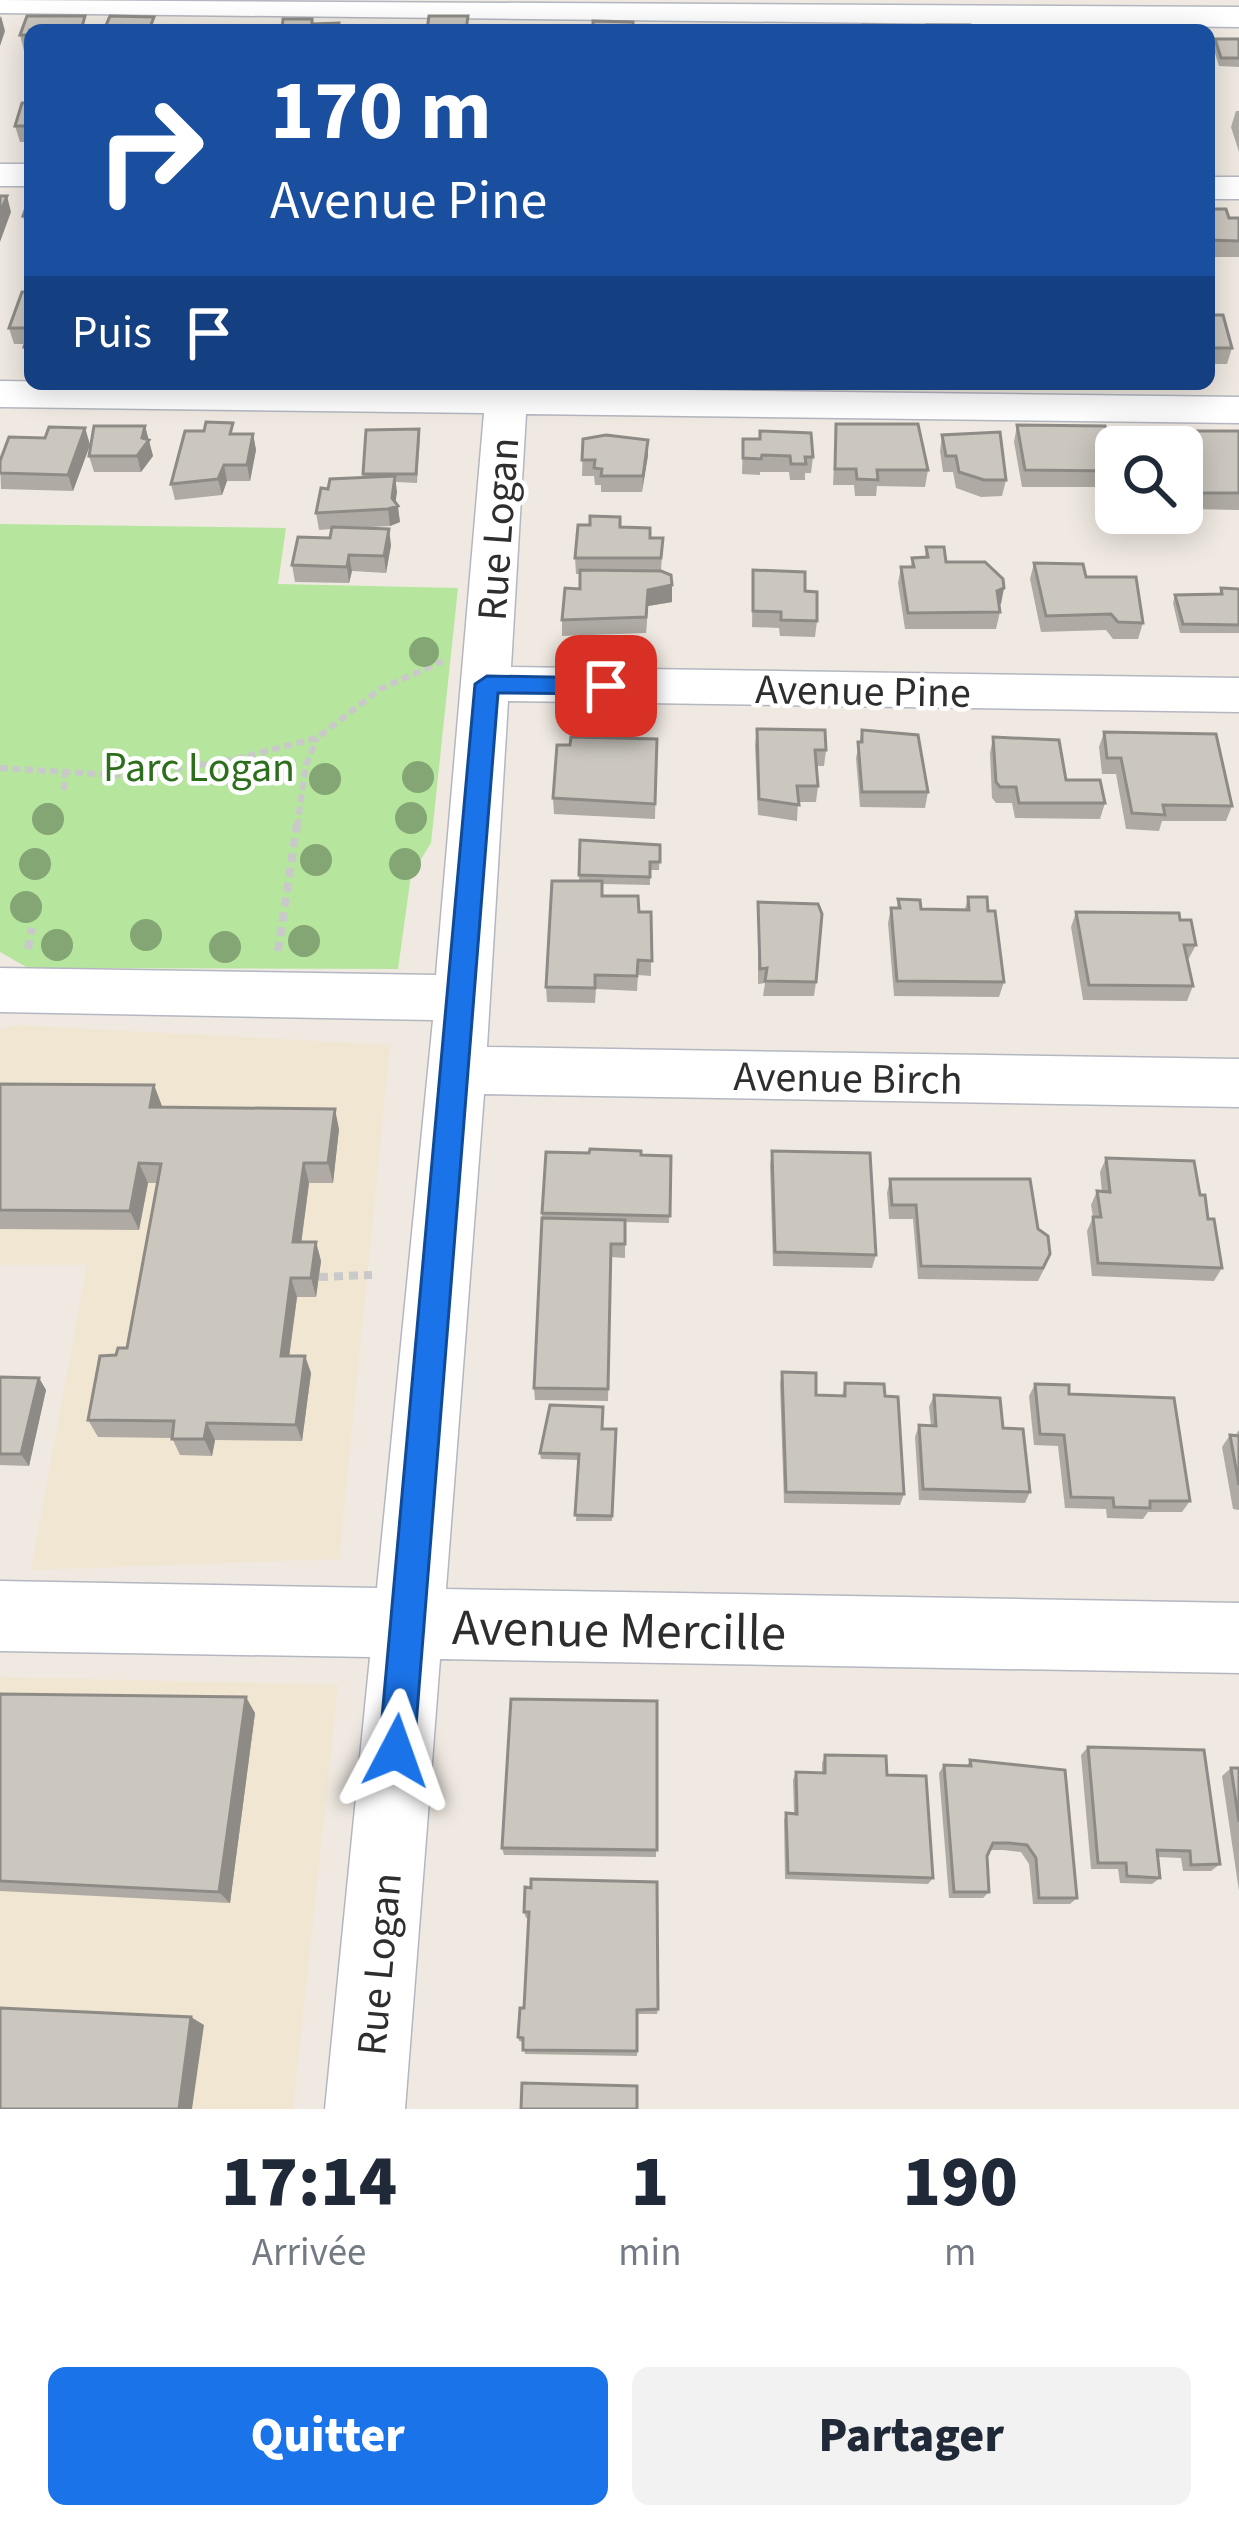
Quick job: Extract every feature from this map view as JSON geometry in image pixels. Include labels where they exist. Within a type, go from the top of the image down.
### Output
[{"type":"street","points":[[0,3],[536,13],[1239,16]]},
{"type":"street","points":[[0,394],[506,393],[1239,410]]},
{"type":"street","name":"Rue Logan","points":[[365,2109],[457,1070],[471,670],[506,393]]},
{"type":"street","name":"Avenue Pine","points":[[471,670],[1239,695]]},
{"type":"street","points":[[0,991],[462,998]]},
{"type":"street","name":"Avenue Birch","points":[[457,1070],[1239,1083]]},
{"type":"street","name":"Avenue Mercille","points":[[0,1616],[1239,1639]]},
{"type":"path","points":[[0,768],[130,776],[236,760],[316,738],[380,688],[471,670]]},
{"type":"path","points":[[269,994],[292,880],[307,765],[316,738]]},
{"type":"path","points":[[64,790],[65,775]]},
{"type":"path","points":[[319,1277],[372,1275]]},
{"type":"shaded area","points":[[17,1025],[390,1045],[339,1559],[31,1570],[87,1265],[0,1265],[0,1030]]},
{"type":"shaded area","points":[[0,1677],[338,1685],[293,2109],[0,2109]]},
{"type":"green space","name":"Parc Logan","points":[[0,524],[286,528],[278,584],[458,588],[431,843],[411,875],[398,969],[28,968],[0,952]]},
{"type":"building","points":[[27,16],[85,16],[83,24],[24,24]]},
{"type":"building","points":[[110,16],[154,17],[151,24],[107,24]]},
{"type":"building","points":[[429,16],[468,16],[467,24],[428,24]]},
{"type":"building","points":[[283,19],[312,19],[312,24],[283,24]]},
{"type":"building","points":[[593,21],[633,22],[633,24]]},
{"type":"building","points":[[1215,39],[1239,39],[1239,58],[1221,58]]},
{"type":"building","points":[[22,103],[24,103],[24,126],[15,126]]},
{"type":"building","points":[[1215,209],[1226,209],[1229,218],[1239,218],[1239,241],[1215,240]]},
{"type":"building","points":[[22,292],[24,292],[24,328],[9,328]]},
{"type":"building","points":[[1215,315],[1223,315],[1232,348],[1215,348]]},
{"type":"building","points":[[206,422],[233,423],[230,434],[253,434],[247,465],[224,465],[218,479],[171,484],[185,431],[204,431]]},
{"type":"building","points":[[836,424],[918,424],[928,470],[877,470],[878,480],[857,479],[856,469],[835,469]]},
{"type":"building","points":[[1017,425],[1105,426],[1095,426],[1095,471],[1025,470]]},
{"type":"building","points":[[94,426],[145,426],[142,438],[149,440],[137,456],[89,456]]},
{"type":"building","points":[[49,427],[85,428],[68,475],[0,473],[9,437],[45,438]]},
{"type":"building","points":[[419,429],[416,474],[363,474],[366,430]]},
{"type":"building","points":[[760,431],[811,433],[813,457],[805,457],[806,464],[791,464],[790,456],[743,458],[743,439],[760,439]]},
{"type":"building","points":[[1203,431],[1239,431],[1239,493],[1203,493]]},
{"type":"building","points":[[1000,432],[1006,480],[984,480],[959,472],[956,456],[946,456],[942,435]]},
{"type":"building","points":[[606,435],[648,440],[643,476],[601,476],[602,469],[594,468],[595,460],[582,460],[583,439]]},
{"type":"building","points":[[395,476],[392,498],[398,506],[316,513],[321,488],[328,489],[330,479]]},
{"type":"building","points":[[590,516],[620,517],[620,527],[650,528],[650,538],[663,538],[661,558],[575,558],[578,525],[590,525]]},
{"type":"building","points":[[332,527],[389,529],[384,556],[349,555],[347,567],[292,565],[298,537],[330,538]]},
{"type":"building","points":[[926,547],[944,547],[946,562],[985,562],[1003,579],[1004,588],[997,591],[1000,612],[908,613],[901,567],[914,567],[912,558],[928,557]]},
{"type":"building","points":[[1034,563],[1083,564],[1086,577],[1136,577],[1143,623],[1118,622],[1111,614],[1046,616]]},
{"type":"building","points":[[580,570],[661,571],[671,575],[672,585],[648,590],[646,617],[562,620],[565,588],[580,589]]},
{"type":"building","points":[[753,570],[805,572],[805,591],[817,592],[817,621],[781,620],[781,612],[753,611]]},
{"type":"building","points":[[1221,588],[1239,589],[1239,625],[1183,624],[1175,595],[1222,594]]},
{"type":"building","points":[[757,729],[825,730],[826,750],[815,750],[818,786],[797,786],[799,805],[759,799]]},
{"type":"building","points":[[862,730],[918,735],[928,792],[862,792],[858,742],[862,742]]},
{"type":"building","points":[[1104,732],[1216,734],[1232,806],[1163,805],[1165,815],[1132,813],[1121,758],[1107,758]]},
{"type":"building","points":[[571,737],[657,739],[655,804],[553,798],[557,745],[570,745]]},
{"type":"building","points":[[993,737],[1059,740],[1066,780],[1100,780],[1105,803],[1019,803],[1016,787],[1000,787],[996,782]]},
{"type":"building","points":[[580,840],[660,845],[660,862],[650,862],[650,877],[579,875]]},
{"type":"building","points":[[552,881],[602,881],[602,896],[638,896],[639,912],[651,912],[652,961],[638,960],[637,976],[595,975],[595,988],[546,987]]},
{"type":"building","points":[[968,897],[987,897],[988,911],[995,911],[1004,982],[897,981],[891,908],[900,908],[898,899],[920,900],[921,909],[969,910]]},
{"type":"building","points":[[758,902],[818,904],[822,914],[816,982],[765,981],[767,968],[760,969]]},
{"type":"building","points":[[1076,912],[1179,913],[1180,920],[1191,920],[1196,945],[1184,945],[1193,986],[1089,985]]},
{"type":"building","points":[[0,1084],[154,1085],[150,1107],[335,1109],[328,1163],[304,1163],[293,1242],[316,1242],[311,1278],[291,1278],[281,1356],[305,1356],[296,1425],[207,1423],[204,1439],[172,1439],[174,1421],[88,1420],[100,1356],[127,1348],[161,1164],[139,1163],[130,1211],[0,1210]]},
{"type":"building","points":[[590,1149],[671,1156],[670,1216],[542,1213],[546,1152],[589,1153]]},
{"type":"building","points":[[772,1151],[870,1153],[876,1255],[775,1252]]},
{"type":"building","points":[[1106,1158],[1194,1161],[1208,1219],[1214,1219],[1222,1268],[1098,1263],[1093,1217],[1101,1217],[1097,1191],[1110,1192]]},
{"type":"building","points":[[890,1179],[1030,1179],[1038,1229],[1048,1236],[1050,1254],[1043,1268],[921,1266],[916,1205],[892,1205]]},
{"type":"building","points":[[542,1218],[625,1220],[625,1244],[611,1244],[608,1389],[534,1388]]},
{"type":"building","points":[[782,1372],[816,1373],[816,1395],[845,1396],[845,1383],[884,1384],[885,1396],[898,1397],[904,1494],[786,1492]]},
{"type":"building","points":[[0,1377],[39,1378],[21,1454],[0,1454]]},
{"type":"building","points":[[1035,1384],[1069,1385],[1069,1394],[1174,1398],[1190,1501],[1150,1501],[1150,1508],[1114,1507],[1113,1498],[1071,1497],[1064,1435],[1040,1434]]},
{"type":"building","points":[[934,1395],[1000,1398],[1003,1428],[1023,1429],[1030,1492],[923,1489],[919,1425],[936,1426]]},
{"type":"building","points":[[550,1405],[603,1407],[602,1429],[616,1429],[612,1516],[575,1515],[579,1454],[540,1453]]},
{"type":"building","points":[[1230,1435],[1239,1436],[1239,1485]]},
{"type":"building","points":[[0,1694],[246,1697],[219,1892],[0,1881]]},
{"type":"building","points":[[511,1699],[657,1701],[657,1850],[502,1848]]},
{"type":"building","points":[[1088,1747],[1204,1750],[1220,1864],[1191,1865],[1190,1851],[1157,1850],[1160,1878],[1127,1876],[1126,1863],[1098,1863]]},
{"type":"building","points":[[825,1755],[886,1756],[887,1775],[926,1776],[933,1878],[788,1873],[786,1813],[797,1814],[796,1772],[825,1773]]},
{"type":"building","points":[[970,1760],[1065,1770],[1077,1898],[1039,1898],[1036,1858],[1027,1845],[1009,1843],[993,1843],[987,1856],[989,1892],[954,1892],[944,1765],[971,1766]]},
{"type":"building","points":[[1231,1768],[1239,1768],[1239,1822]]},
{"type":"building","points":[[531,1879],[657,1882],[658,2009],[637,2010],[637,2051],[523,2050],[523,2038],[518,2037],[529,1912],[524,1912],[525,1887],[531,1888]]},
{"type":"building","points":[[0,2008],[191,2017],[179,2109],[0,2109]]},
{"type":"building","points":[[522,2083],[637,2086],[637,2109],[521,2109]]},
{"type":"route","points":[[396,1751],[487,684],[606,686]]}]
